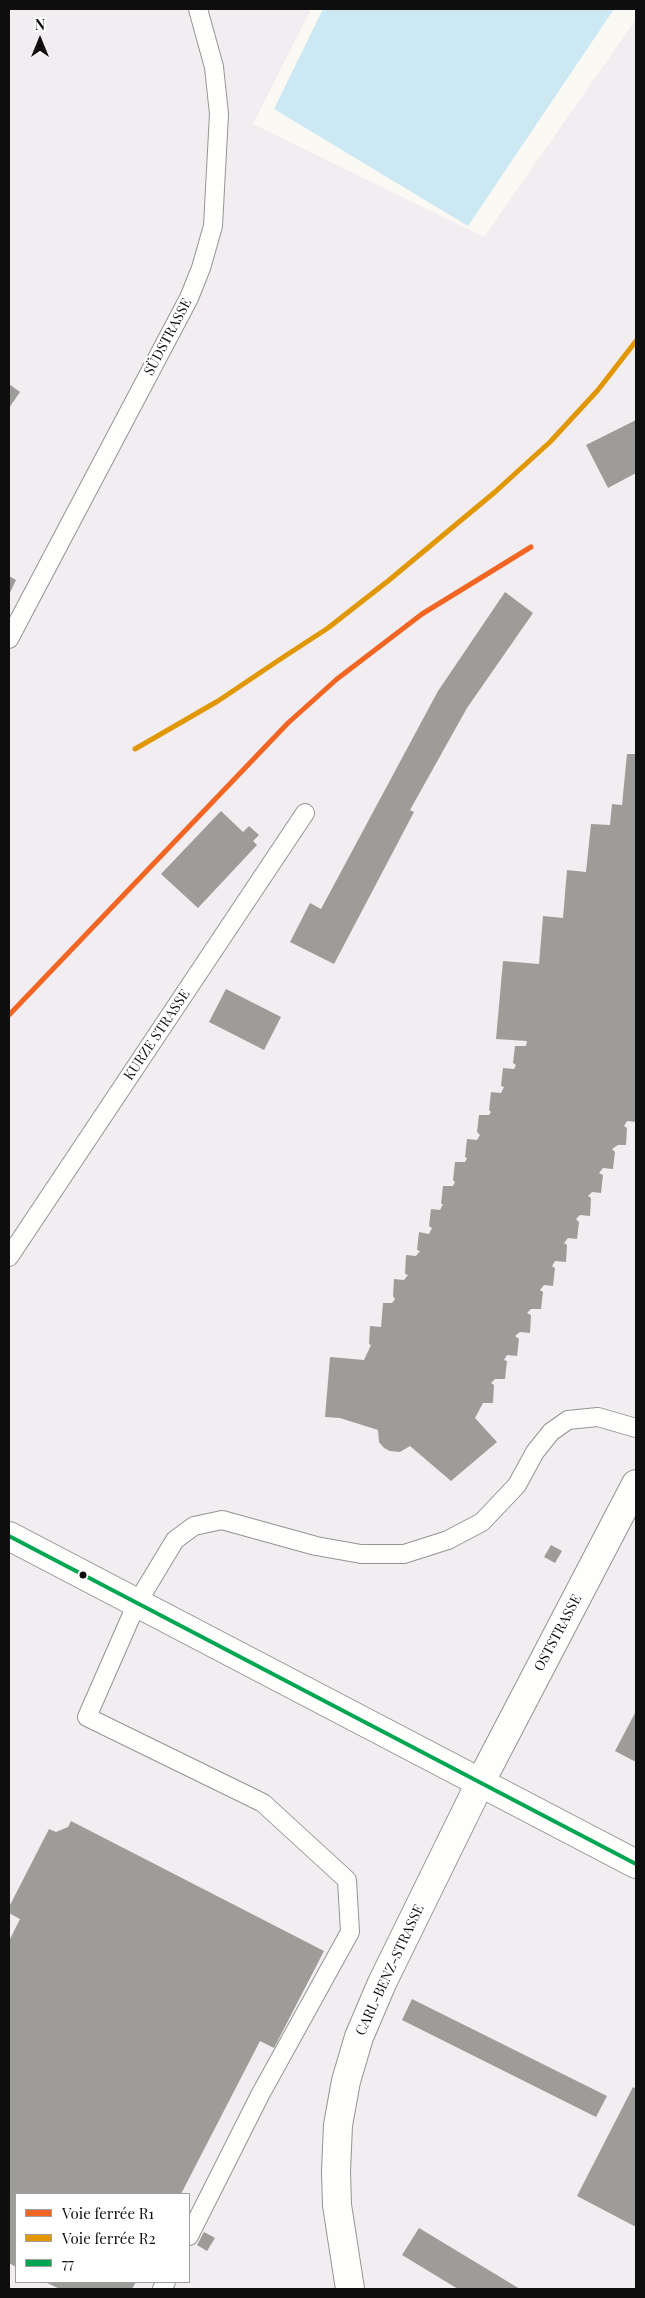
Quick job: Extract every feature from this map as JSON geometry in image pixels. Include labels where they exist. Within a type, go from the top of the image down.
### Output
[{"type":"street","name":"OSTSTRASSE","points":[[481,1781],[636,1484]]},
{"type":"street","points":[[9,1536],[481,1781],[636,1864]]},
{"type":"street","name":"CARL-BENZ-STRASSE","points":[[350,2289],[337,2205],[336,2171],[338,2125],[346,2081],[359,2037],[382,1983],[481,1781]]},
{"type":"lane","name":"SÜDSTRASSE","points":[[9,639],[188,298],[201,268],[213,226],[219,114],[214,67],[198,9]]},
{"type":"lane","name":"KURZE STRASSE","points":[[9,1257],[305,813]]},
{"type":"lane","points":[[190,2234],[260,2095],[350,1932],[347,1880],[262,1803],[87,1717],[137,1603],[175,1540],[194,1526],[222,1520],[316,1546],[361,1554],[404,1554],[448,1540],[482,1522],[517,1485],[535,1452],[552,1432],[568,1420],[598,1417],[636,1428]]},
{"type":"shaded area","points":[[9,9],[311,9],[253,124],[484,237],[636,19],[636,2289],[9,2289]]},
{"type":"water","points":[[323,9],[614,9],[468,226],[274,109]]},
{"type":"building","points":[[9,384],[20,392],[9,408]]},
{"type":"building","points":[[636,420],[636,473],[608,488],[586,445]]},
{"type":"building","points":[[9,576],[16,580],[9,595]]},
{"type":"building","points":[[505,592],[533,613],[467,708],[410,810],[414,812],[334,964],[290,942],[310,903],[321,909],[438,691]]},
{"type":"building","points":[[627,754],[636,754],[636,1122],[627,1121],[624,1126],[627,1128],[626,1145],[618,1145],[612,1149],[615,1152],[613,1169],[603,1168],[599,1173],[603,1175],[601,1193],[592,1192],[588,1196],[591,1198],[590,1216],[580,1215],[576,1219],[579,1222],[577,1239],[568,1238],[564,1243],[567,1245],[566,1262],[555,1261],[552,1266],[555,1268],[553,1286],[544,1285],[540,1290],[543,1292],[541,1309],[531,1309],[527,1313],[531,1315],[530,1333],[520,1332],[515,1336],[519,1339],[517,1356],[507,1355],[504,1360],[507,1361],[505,1379],[495,1379],[491,1383],[494,1385],[493,1403],[483,1403],[475,1418],[497,1442],[451,1481],[410,1446],[400,1452],[390,1451],[379,1442],[378,1430],[340,1418],[325,1417],[330,1357],[364,1360],[371,1345],[369,1344],[370,1326],[381,1327],[383,1303],[392,1303],[395,1299],[393,1296],[394,1279],[404,1280],[408,1275],[405,1274],[406,1255],[416,1256],[420,1251],[417,1250],[419,1232],[429,1234],[432,1228],[429,1226],[431,1209],[440,1210],[443,1204],[441,1204],[443,1186],[453,1186],[455,1182],[453,1180],[455,1162],[465,1162],[467,1158],[465,1157],[467,1139],[477,1140],[480,1135],[477,1132],[479,1115],[489,1115],[491,1112],[489,1110],[491,1092],[501,1093],[504,1087],[501,1086],[503,1068],[514,1069],[516,1065],[513,1063],[515,1046],[526,1046],[527,1041],[496,1039],[503,961],[539,964],[543,916],[563,918],[567,870],[586,872],[591,824],[610,825],[612,804],[622,805]]},
{"type":"building","points":[[221,811],[243,832],[249,826],[259,835],[253,841],[257,845],[198,908],[161,874]]},
{"type":"building","points":[[226,989],[281,1017],[264,1050],[209,1022]]},
{"type":"building","points":[[551,1545],[562,1551],[555,1563],[544,1557]]},
{"type":"building","points":[[636,1711],[636,1762],[615,1751]]},
{"type":"building","points":[[71,1821],[324,1951],[274,2048],[260,2041],[182,2193],[15,2193],[15,2266],[9,2263],[9,1941],[20,1919],[9,1913],[9,1907],[49,1829],[56,1832],[68,1827]]},
{"type":"building","points":[[412,1999],[607,2096],[596,2117],[402,2020]]},
{"type":"building","points":[[633,2087],[636,2089],[636,2227],[577,2196]]},
{"type":"building","points":[[419,2228],[520,2289],[458,2289],[402,2255]]},
{"type":"building","points":[[204,2232],[215,2238],[207,2251],[197,2245]]},
{"type":"building","points":[[47,2283],[135,2283],[132,2289],[60,2289]]},
{"type":"rail line","name":"R2","points":[[135,749],[218,701],[328,628],[388,581],[495,492],[550,442],[598,390],[636,341]]},
{"type":"rail line","name":"R1","points":[[9,1015],[288,723],[337,679],[422,614],[531,547]]},
{"type":"transit line","name":"77","points":[[9,1536],[636,1864]]}]
